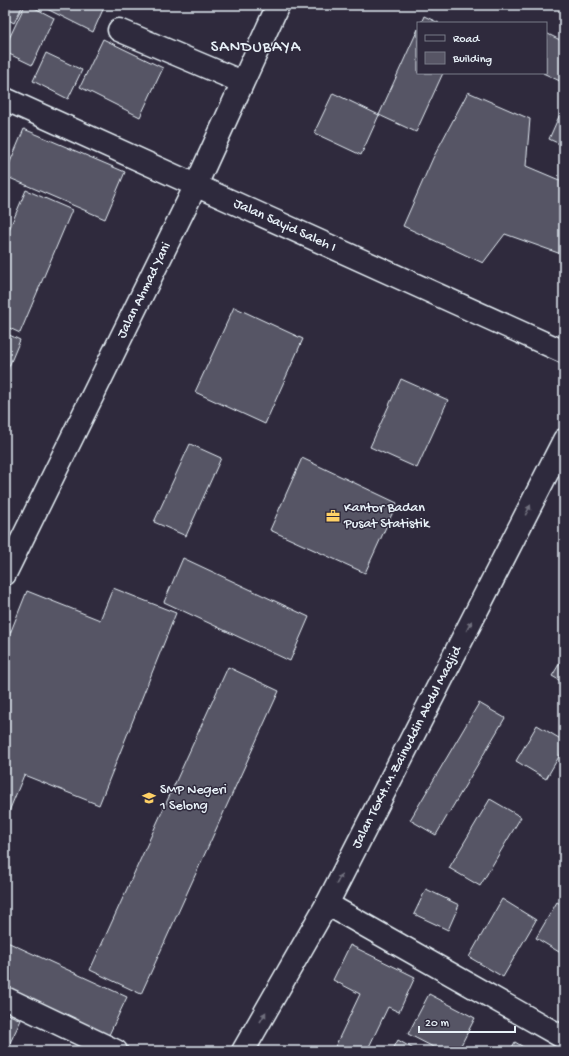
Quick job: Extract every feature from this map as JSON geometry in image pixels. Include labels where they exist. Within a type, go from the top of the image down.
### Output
[{"type":"street","name":"Jalan Ahmad Yani","points":[[5,574],[196,185],[278,5]]},
{"type":"street","points":[[119,30],[242,82]]},
{"type":"street","name":"Jalan Sayid Saleh I","points":[[5,99],[564,352]]},
{"type":"street","name":"Jalan TGKH.M.Zainuddin Abdul Madjid","points":[[243,1051],[327,904],[564,440]]},
{"type":"street","points":[[327,904],[564,1038]]},
{"type":"street","points":[[5,998],[116,1051]]},
{"type":"building","points":[[5,5],[23,5],[14,23],[5,18]]},
{"type":"building","points":[[25,5],[29,5],[54,18],[32,65],[5,52],[5,47]]},
{"type":"building","points":[[46,5],[105,5],[93,32],[45,8]]},
{"type":"building","points":[[424,16],[437,22],[421,22]]},
{"type":"building","points":[[417,31],[417,74],[443,74],[416,132],[379,115]]},
{"type":"building","points":[[547,34],[564,42],[564,83],[545,74],[547,74]]},
{"type":"building","points":[[103,39],[163,68],[140,117],[80,87]]},
{"type":"building","points":[[46,53],[82,70],[68,99],[33,81]]},
{"type":"building","points":[[468,92],[530,119],[526,166],[564,182],[564,247],[561,254],[505,234],[483,263],[403,226],[433,158]]},
{"type":"building","points":[[333,93],[379,115],[361,155],[314,133]]},
{"type":"building","points":[[564,105],[564,146],[549,139]]},
{"type":"building","points":[[24,129],[125,172],[105,219],[5,176]]},
{"type":"building","points":[[26,190],[72,210],[20,333],[5,326],[5,239]]},
{"type":"building","points":[[234,307],[303,339],[265,424],[195,392]]},
{"type":"building","points":[[5,333],[20,340],[5,376]]},
{"type":"building","points":[[401,379],[448,400],[417,468],[370,447]]},
{"type":"building","points":[[190,444],[221,458],[186,536],[154,522]]},
{"type":"building","name":"Kantor Badan Pusat Statistik","points":[[302,458],[397,503],[365,573],[270,530]]},
{"type":"building","points":[[183,558],[309,617],[290,661],[164,602]]},
{"type":"building","points":[[113,588],[176,613],[99,805],[24,775],[5,821],[5,646],[27,591],[100,620]]},
{"type":"building","points":[[564,656],[564,683],[552,676]]},
{"type":"building","points":[[228,667],[279,691],[141,994],[90,970]]},
{"type":"building","points":[[479,703],[505,718],[436,835],[410,820]]},
{"type":"building","points":[[537,725],[564,741],[564,748],[546,779],[516,761]]},
{"type":"building","points":[[490,799],[521,817],[480,886],[449,868]]},
{"type":"building","points":[[426,889],[459,905],[448,930],[414,914]]},
{"type":"building","points":[[502,899],[536,920],[503,977],[469,957]]},
{"type":"building","points":[[557,902],[564,906],[564,955],[536,938]]},
{"type":"building","points":[[5,941],[127,997],[108,1037],[5,989]]},
{"type":"building","points":[[350,945],[415,977],[399,1012],[388,1007],[367,1051],[333,1051],[360,994],[333,980]]},
{"type":"building","points":[[429,994],[475,1018],[458,1051],[441,1051],[408,1034]]},
{"type":"building","points":[[5,1013],[21,1020],[6,1051],[5,1051]]},
{"type":"building","points":[[398,1040],[417,1051],[392,1051]]},
{"type":"building","points":[[515,1042],[530,1051],[510,1051]]},
{"type":"place","name":"Kantor Badan Pusat Statistik","points":[[333,516]]},
{"type":"place","name":"SMP Negeri 1 Selong","points":[[149,798]]},
{"type":"district","name":"SANDUBAYA","points":[[256,48]]}]
